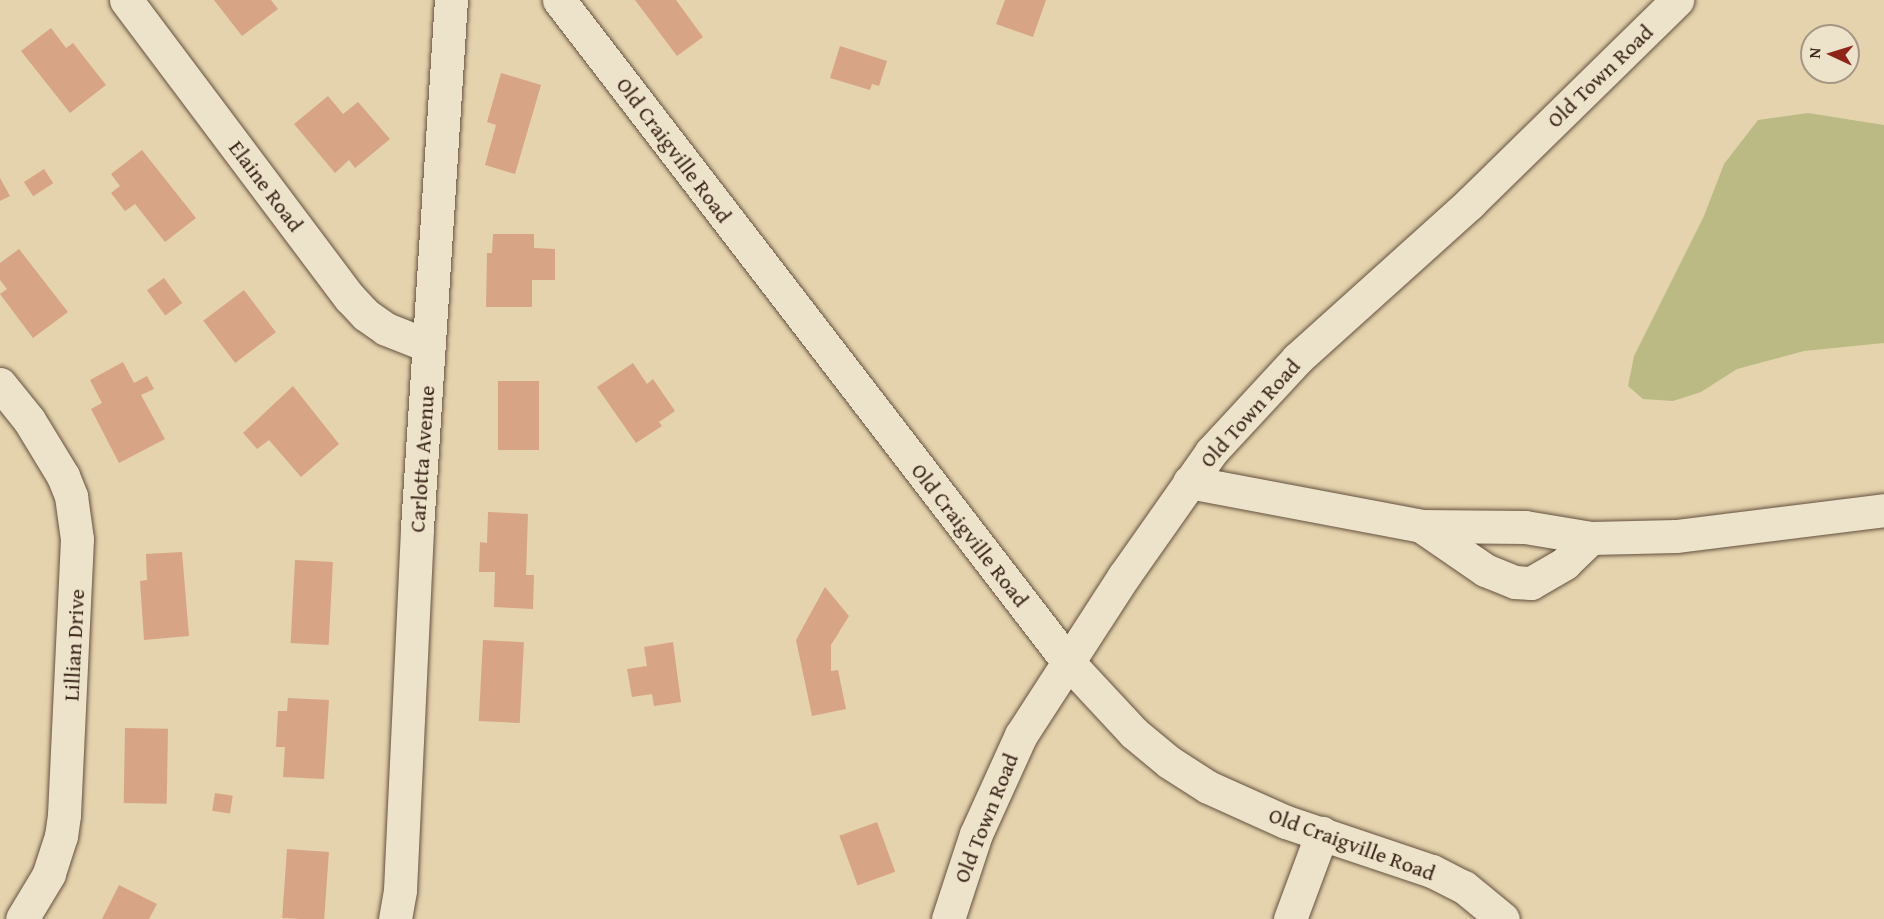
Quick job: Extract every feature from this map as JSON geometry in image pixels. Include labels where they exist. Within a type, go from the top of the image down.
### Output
[{"type":"street","name":"Elaine Road","points":[[126,0],[350,298],[366,315],[386,329],[429,346]]},
{"type":"street","name":"Carlotta Avenue","points":[[395,919],[400,890],[429,346],[451,0]]},
{"type":"street","name":"Old Craigville Road","points":[[559,0],[1068,662],[1134,733],[1169,762],[1208,787],[1255,809],[1432,871],[1464,887],[1503,919]]},
{"type":"street","name":"Old Town Road","points":[[948,919],[976,834],[1021,735],[1189,482],[1230,429],[1297,359],[1470,203],[1677,0]]},
{"type":"street","name":"Lillian Drive","points":[[0,384],[29,420],[63,476],[71,496],[77,538],[64,815],[61,836],[49,874],[22,919]]},
{"type":"street","points":[[1189,482],[1421,526],[1525,527],[1592,538],[1676,536],[1884,510]]},
{"type":"street","points":[[1421,526],[1485,570],[1515,582],[1532,584],[1565,563],[1592,538]]},
{"type":"street","points":[[1290,919],[1322,832]]},
{"type":"shaded area","points":[[1808,113],[1884,125],[1884,343],[1804,351],[1737,369],[1701,392],[1673,401],[1643,399],[1628,386],[1634,356],[1704,216],[1724,164],[1758,120]]},
{"type":"building","points":[[214,0],[271,0],[278,9],[242,36]]},
{"type":"building","points":[[635,0],[676,0],[703,37],[677,56]]},
{"type":"building","points":[[1005,0],[1046,0],[1033,37],[996,24]]},
{"type":"building","points":[[51,28],[66,48],[73,43],[106,85],[70,113],[21,51]]},
{"type":"building","points":[[840,46],[887,61],[879,86],[872,84],[870,90],[830,78]]},
{"type":"building","points":[[501,73],[541,85],[515,174],[485,165],[496,125],[487,122]]},
{"type":"building","points":[[328,96],[343,114],[358,102],[390,139],[355,168],[349,160],[335,173],[294,124]]},
{"type":"building","points":[[142,150],[196,218],[165,242],[135,204],[125,211],[111,193],[120,186],[111,174]]},
{"type":"building","points":[[44,169],[53,183],[33,196],[24,182]]},
{"type":"building","points":[[0,178],[10,196],[0,201]]},
{"type":"building","points":[[493,234],[534,234],[534,248],[555,249],[555,280],[532,280],[532,307],[486,307],[487,253],[492,253]]},
{"type":"building","points":[[19,249],[68,312],[33,338],[0,294],[7,289],[0,280],[0,263]]},
{"type":"building","points":[[164,278],[182,303],[165,315],[147,290]]},
{"type":"building","points":[[244,290],[276,332],[235,363],[203,321]]},
{"type":"building","points":[[123,362],[134,383],[147,376],[154,389],[141,395],[165,439],[119,463],[91,409],[102,403],[90,380]]},
{"type":"building","points":[[633,363],[647,384],[653,379],[675,411],[659,422],[662,426],[636,443],[597,387]]},
{"type":"building","points":[[498,381],[539,381],[539,450],[498,450]]},
{"type":"building","points":[[293,386],[339,444],[301,477],[269,440],[257,449],[243,433]]},
{"type":"building","points":[[488,512],[528,514],[526,575],[534,575],[533,609],[494,607],[495,572],[479,572],[480,542],[487,543]]},
{"type":"building","points":[[182,552],[189,636],[144,640],[140,581],[147,580],[146,554]]},
{"type":"building","points":[[295,560],[333,562],[329,645],[291,643]]},
{"type":"building","points":[[825,587],[849,616],[831,645],[831,671],[838,670],[846,709],[812,716],[796,640]]},
{"type":"building","points":[[483,640],[524,642],[520,723],[479,721]]},
{"type":"building","points":[[673,642],[681,702],[654,706],[652,694],[632,697],[627,669],[647,666],[644,647]]},
{"type":"building","points":[[288,698],[329,700],[324,779],[283,777],[285,747],[276,747],[278,711],[287,711]]},
{"type":"building","points":[[125,728],[168,729],[167,804],[124,803]]},
{"type":"building","points":[[215,793],[233,796],[230,814],[212,811]]},
{"type":"building","points":[[877,822],[895,872],[858,885],[839,836]]},
{"type":"building","points":[[287,849],[329,852],[324,919],[282,918]]},
{"type":"building","points":[[119,885],[157,904],[149,919],[102,919]]}]
